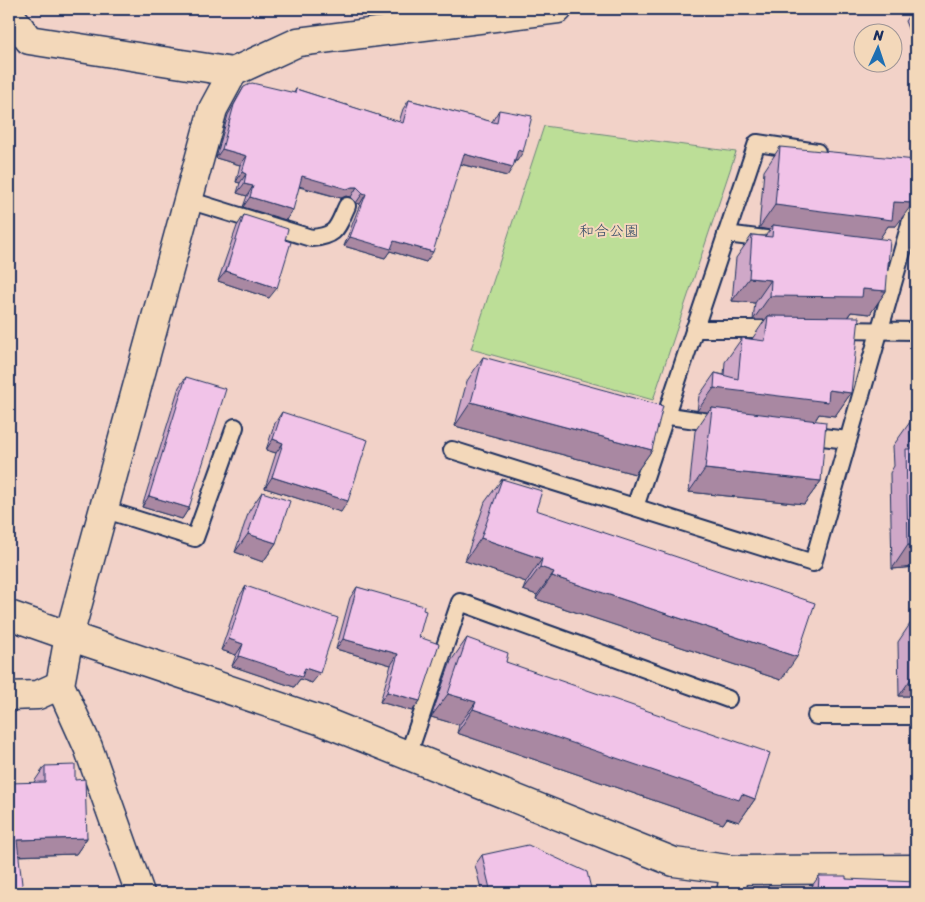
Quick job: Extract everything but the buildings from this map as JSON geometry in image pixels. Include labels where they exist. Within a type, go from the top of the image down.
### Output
[{"type":"street","points":[[9,13],[19,38],[233,72],[298,42],[558,9]]},
{"type":"street","points":[[140,893],[88,746],[60,685],[68,636],[213,109],[233,72]]},
{"type":"street","points":[[9,615],[322,721],[674,862],[733,882],[916,869]]},
{"type":"street","points":[[9,696],[38,695],[60,685]]},
{"type":"lane","points":[[635,507],[757,143],[832,154]]},
{"type":"lane","points":[[188,200],[312,238],[325,237],[335,231],[347,206]]},
{"type":"lane","points":[[452,450],[813,563],[916,203]]},
{"type":"lane","points":[[726,234],[794,243]]},
{"type":"lane","points":[[882,254],[901,257]]},
{"type":"lane","points":[[694,329],[792,330]]},
{"type":"lane","points":[[821,330],[916,331]]},
{"type":"lane","points":[[646,411],[665,417],[742,427]]},
{"type":"lane","points":[[103,509],[195,538],[234,427]]},
{"type":"lane","points":[[790,433],[848,440]]},
{"type":"lane","points":[[408,755],[460,602],[728,699]]},
{"type":"lane","points":[[816,716],[916,716]]},
{"type":"green space","name":"和合公園","points":[[544,126],[736,152],[653,400],[471,349]]}]
